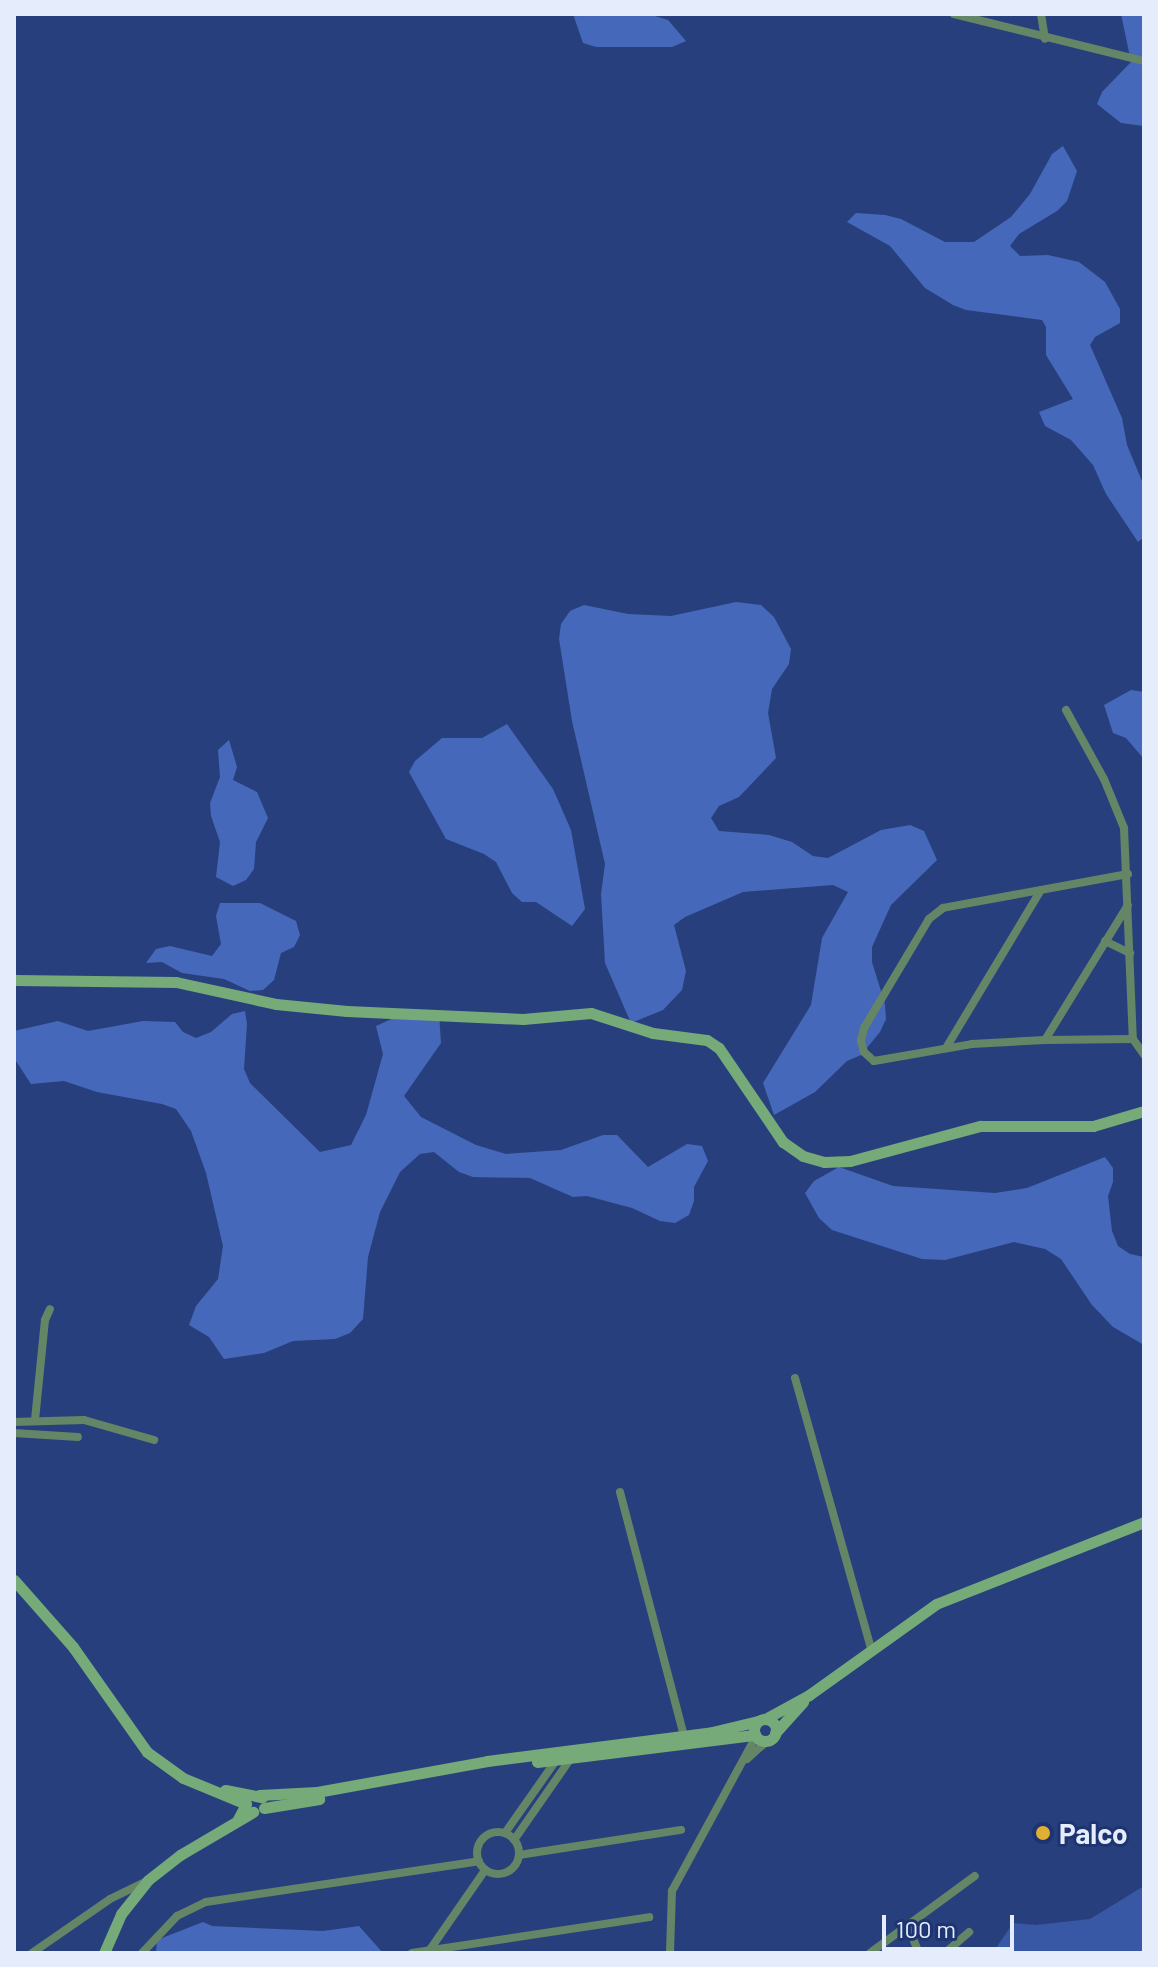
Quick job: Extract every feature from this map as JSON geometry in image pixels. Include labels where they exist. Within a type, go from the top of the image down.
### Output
[{"type":"street","points":[[954,14],[1045,39],[1144,61]]},
{"type":"street","points":[[1041,14],[1045,39]]},
{"type":"street","points":[[1066,710],[1120,815],[1128,874],[1133,1039],[1144,1055]]},
{"type":"street","points":[[1128,874],[957,903],[935,914],[864,1028],[861,1041],[864,1052],[874,1061],[946,1048],[1045,1040],[1133,1039]]},
{"type":"street","points":[[946,1048],[1041,890]]},
{"type":"street","points":[[1045,1040],[1129,904]]},
{"type":"street","points":[[1105,941],[1130,953]]},
{"type":"street","points":[[14,980],[176,982],[276,1004],[347,1011],[523,1019],[591,1013],[653,1033],[707,1040],[731,1062],[783,1142],[803,1156],[824,1162],[850,1161],[980,1126],[1093,1126],[1144,1111]]},
{"type":"street","points":[[35,1420],[45,1320],[50,1309]]},
{"type":"street","points":[[795,1378],[871,1649]]},
{"type":"street","points":[[14,1422],[84,1420],[154,1440]]},
{"type":"street","points":[[14,1433],[78,1437]]},
{"type":"street","points":[[620,1492],[684,1736]]},
{"type":"street","points":[[505,1833],[524,1814],[566,1755],[763,1736],[809,1695],[946,1599],[1144,1522]]},
{"type":"street","points":[[14,1580],[73,1647],[141,1745],[183,1778],[255,1803],[684,1736],[762,1720],[809,1695]]},
{"type":"street","points":[[669,1952],[672,1891],[744,1762],[772,1722],[762,1720]]},
{"type":"street","points":[[762,1720],[763,1736]]},
{"type":"street","points":[[514,1840],[524,1814],[566,1755]]},
{"type":"street","points":[[104,1953],[121,1914],[148,1880],[169,1862],[238,1819],[255,1803]]},
{"type":"street","points":[[519,1855],[514,1840],[505,1833],[495,1832],[485,1836],[478,1845],[479,1861],[485,1870],[496,1874],[506,1872],[519,1855],[681,1830]]},
{"type":"street","points":[[142,1953],[177,1916],[206,1902],[479,1861]]},
{"type":"street","points":[[429,1951],[485,1870]]},
{"type":"street","points":[[870,1953],[975,1876]]},
{"type":"street","points":[[32,1953],[110,1899],[148,1880]]},
{"type":"street","points":[[412,1953],[649,1917]]},
{"type":"street","points":[[908,1926],[919,1953]]},
{"type":"street","points":[[945,1953],[969,1932]]},
{"type":"shaded area","points":[[573,14],[655,16],[668,20],[686,41],[672,47],[596,47],[583,43]]},
{"type":"shaded area","points":[[1121,14],[1144,14],[1144,126],[1121,123],[1097,104],[1102,92],[1131,62]]},
{"type":"shaded area","points":[[1063,146],[1077,171],[1067,201],[1057,211],[1019,234],[1010,246],[1020,256],[1048,255],[1079,262],[1105,282],[1120,309],[1120,323],[1095,337],[1090,345],[1122,418],[1127,445],[1144,486],[1144,537],[1138,542],[1106,494],[1093,465],[1071,440],[1045,426],[1039,412],[1073,399],[1046,355],[1046,327],[1042,320],[966,310],[953,305],[925,288],[890,246],[847,222],[856,213],[885,215],[901,219],[945,242],[974,242],[1011,217],[1030,194],[1052,154]]},
{"type":"shaded area","points":[[736,602],[761,605],[774,617],[791,649],[789,664],[772,689],[768,713],[776,758],[739,797],[719,806],[711,818],[719,831],[769,835],[792,842],[813,856],[828,858],[881,830],[910,825],[924,831],[937,860],[891,905],[872,947],[872,962],[885,1004],[886,1019],[880,1032],[861,1055],[847,1061],[815,1092],[774,1115],[763,1083],[811,1005],[822,938],[848,892],[833,885],[743,892],[685,917],[674,925],[686,971],[682,990],[663,1010],[631,1023],[605,963],[601,894],[605,864],[572,721],[559,639],[561,624],[570,611],[584,605],[628,614],[671,616]]},
{"type":"shaded area","points":[[1131,690],[1144,692],[1144,759],[1126,738],[1113,733],[1104,705]]},
{"type":"shaded area","points":[[507,724],[553,789],[571,830],[585,909],[572,926],[536,902],[522,902],[512,893],[496,862],[446,839],[409,772],[415,761],[442,738],[482,738]]},
{"type":"shaded area","points":[[229,740],[237,767],[233,780],[257,792],[268,818],[256,842],[254,869],[246,880],[233,886],[216,877],[220,842],[210,803],[220,777],[218,750]]},
{"type":"shaded area","points":[[220,903],[260,903],[296,921],[300,935],[294,947],[281,953],[274,980],[263,990],[250,991],[224,979],[182,973],[162,962],[146,963],[156,949],[170,946],[212,956],[221,944],[216,916]]},
{"type":"shaded area","points":[[245,1011],[244,1069],[250,1083],[320,1152],[351,1145],[366,1115],[383,1054],[376,1026],[407,1012],[439,1013],[441,1043],[404,1096],[421,1117],[476,1145],[506,1154],[561,1150],[603,1135],[617,1135],[648,1167],[687,1144],[702,1146],[708,1161],[694,1187],[694,1201],[689,1215],[675,1223],[660,1221],[632,1208],[587,1196],[573,1197],[530,1178],[473,1177],[459,1172],[434,1152],[420,1154],[400,1172],[380,1212],[368,1257],[363,1319],[350,1333],[335,1339],[293,1341],[264,1353],[224,1359],[209,1337],[189,1325],[196,1306],[218,1279],[223,1246],[206,1173],[191,1131],[176,1109],[162,1104],[97,1092],[64,1081],[31,1084],[14,1058],[14,1031],[58,1021],[88,1031],[143,1021],[175,1022],[183,1032],[196,1038],[211,1032],[232,1014]]},
{"type":"shaded area","points":[[1105,1157],[1113,1168],[1113,1182],[1108,1196],[1112,1231],[1118,1246],[1130,1254],[1144,1257],[1144,1345],[1113,1327],[1092,1305],[1061,1259],[1045,1249],[1014,1242],[945,1260],[922,1259],[832,1230],[819,1218],[805,1193],[814,1181],[839,1167],[893,1186],[995,1193],[1027,1188]]},
{"type":"shaded area","points":[[1144,1886],[1144,1953],[994,1951],[1013,1923],[1036,1925],[1090,1919]]},
{"type":"shaded area","points":[[203,1922],[212,1926],[323,1931],[359,1926],[383,1953],[156,1953],[157,1940]]},
{"type":"place","name":"Palco","points":[[1043,1833]]}]
